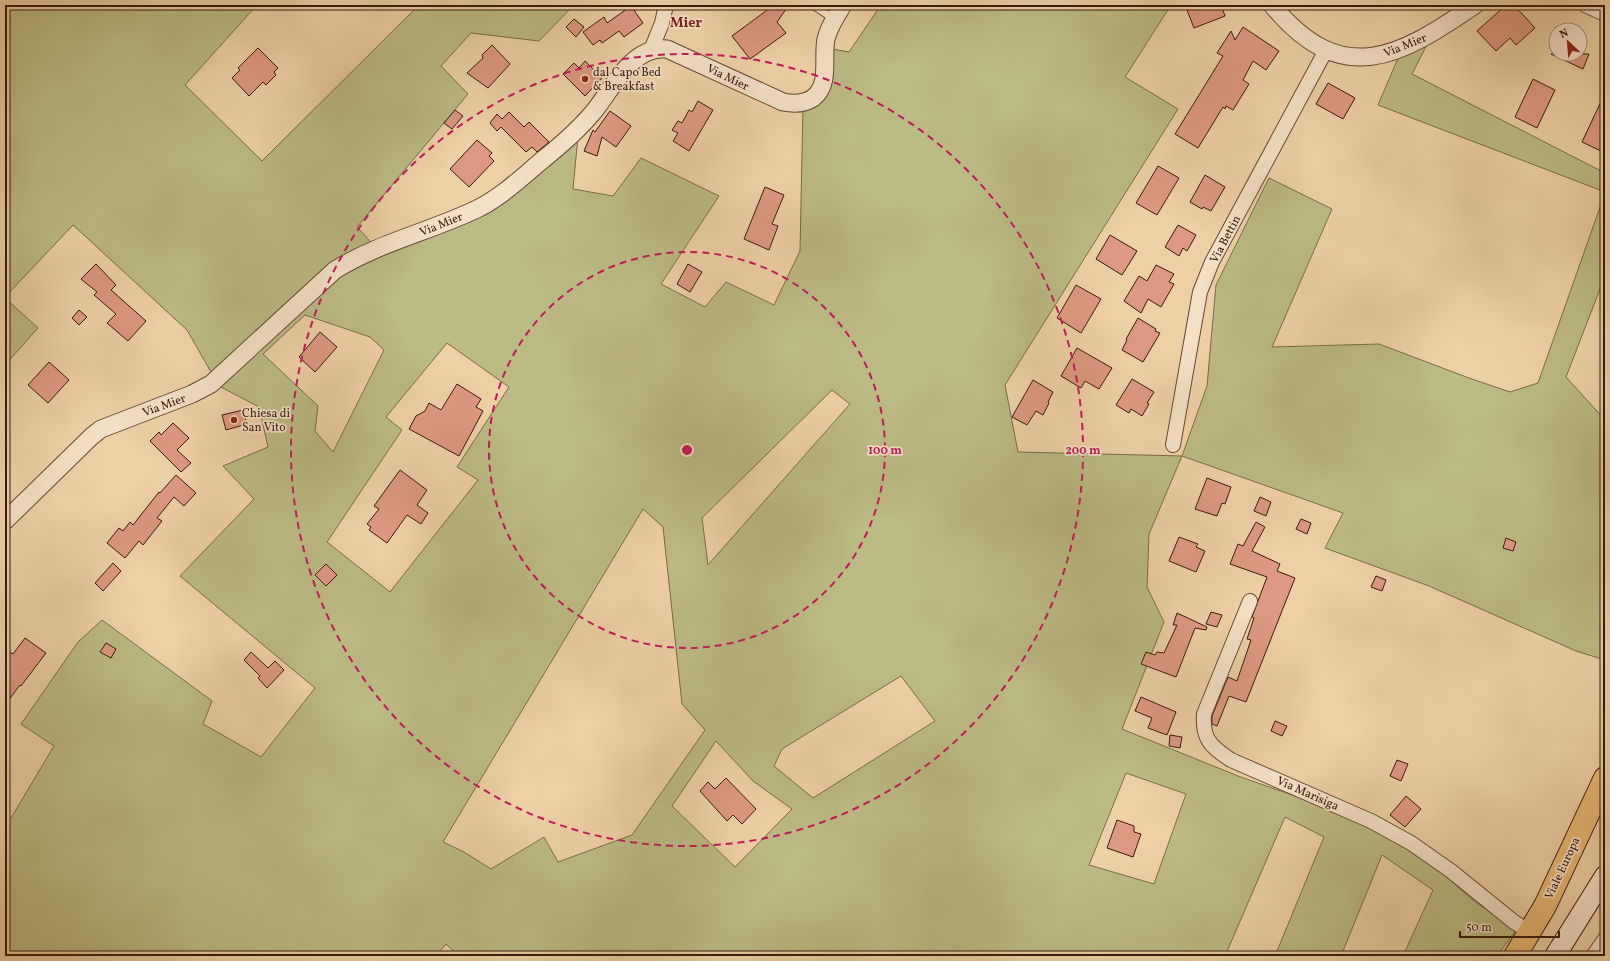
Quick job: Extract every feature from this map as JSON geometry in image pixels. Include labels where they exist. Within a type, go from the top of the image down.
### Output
[{"type":"main road","name":"Viale Europa","points":[[1515,956],[1545,906],[1605,778]]},
{"type":"main road","points":[[1555,956],[1605,876]]},
{"type":"street","points":[[651,50],[662,23],[666,5]]},
{"type":"street","name":"Via Mier","points":[[1272,5],[1296,30],[1326,50],[1336,54],[1359,57],[1386,54],[1424,38],[1475,5]]},
{"type":"street","points":[[1585,5],[1605,14]]},
{"type":"street","name":"Via Mier","points":[[5,521],[101,429],[192,394],[211,384],[335,270],[357,258],[477,209],[501,194],[574,133],[595,110],[636,58],[651,50],[667,49],[772,98],[791,104],[801,103],[812,98],[821,89],[824,80],[824,51],[827,38],[839,12]]},
{"type":"street","name":"Via Bettin","points":[[1173,445],[1192,330],[1203,286],[1212,262],[1326,50]]},
{"type":"street","name":"Via Marisiga","points":[[1250,601],[1204,714],[1203,727],[1207,739],[1218,752],[1230,760],[1371,821],[1411,843],[1451,871],[1514,922],[1530,932]]},
{"type":"street","points":[[1593,956],[1605,939]]},
{"type":"lane","name":"Via Mier","points":[[813,5],[839,12]]},
{"type":"shaded area","points":[[5,5],[257,5],[185,85],[262,161],[419,5],[574,5],[539,41],[471,33],[441,66],[468,94],[357,227],[380,252],[491,206],[578,136],[573,189],[613,196],[641,158],[719,196],[661,284],[705,307],[726,282],[774,305],[800,251],[803,106],[820,95],[827,48],[849,52],[881,5],[1171,5],[1125,77],[1178,109],[1005,385],[1018,452],[1182,456],[1149,534],[1147,587],[1164,622],[1122,729],[1238,776],[1329,808],[1415,849],[1474,901],[1516,930],[1497,956],[1403,956],[1433,890],[1382,855],[1341,956],[1275,956],[1324,837],[1285,817],[1225,956],[459,956],[446,944],[436,956],[5,956],[5,828],[54,746],[21,724],[78,642],[102,620],[212,701],[203,724],[261,757],[315,688],[180,576],[254,499],[223,466],[268,447],[259,407],[219,386],[187,330],[73,225],[5,297]],"holes":[[[305,315],[370,337],[384,350],[333,452],[315,431],[318,406],[263,354]],[[447,343],[509,387],[457,467],[478,480],[390,592],[327,542],[402,430],[386,417]],[[832,390],[850,404],[708,565],[702,518]],[[643,509],[663,527],[682,704],[705,730],[632,835],[558,862],[544,837],[491,869],[464,852],[443,842]],[[901,676],[935,721],[813,798],[774,766],[782,749]],[[716,741],[753,781],[792,809],[735,867],[672,806]],[[1126,773],[1186,794],[1154,884],[1089,865]]]},
{"type":"shaded area","points":[[1438,23],[1412,74],[1605,173],[1605,192],[1378,105],[1399,56]]},
{"type":"shaded area","points":[[1269,178],[1332,209],[1272,347],[1379,344],[1510,392],[1538,383],[1605,193],[1605,276],[1566,377],[1605,420],[1605,660],[1576,651],[1429,586],[1325,548],[1343,513],[1182,456],[1207,386],[1216,285]]},
{"type":"shaded area","points":[[5,298],[38,328],[5,365]]},
{"type":"building","points":[[774,5],[789,5],[777,22],[786,33],[750,59],[732,36]]},
{"type":"building","points":[[1185,5],[1221,5],[1225,16],[1194,28]]},
{"type":"building","points":[[1506,5],[1514,5],[1535,28],[1516,45],[1510,38],[1496,51],[1477,31]]},
{"type":"building","points":[[631,6],[643,23],[624,37],[619,31],[602,43],[600,40],[593,45],[583,32],[604,17],[607,23]]},
{"type":"building","points":[[574,19],[584,27],[576,37],[566,27]]},
{"type":"building","points":[[1243,27],[1279,51],[1266,70],[1253,61],[1243,80],[1249,84],[1233,110],[1226,106],[1225,109],[1223,107],[1198,148],[1175,134],[1223,56],[1217,53],[1231,31],[1235,40]]},
{"type":"building","points":[[492,45],[510,64],[488,88],[467,73],[483,58],[482,55]]},
{"type":"building","points":[[258,48],[278,68],[274,72],[276,75],[266,85],[263,82],[249,96],[232,78],[240,70],[238,68]]},
{"type":"building","name":"dal Capo Bed & Breakfast","points":[[585,61],[602,78],[585,96],[563,74],[574,63],[579,68]]},
{"type":"building","points":[[1568,62],[1586,62],[1583,69]]},
{"type":"building","points":[[1533,79],[1555,90],[1537,128],[1515,117]]},
{"type":"building","points":[[1328,83],[1355,98],[1343,119],[1316,104]]},
{"type":"building","points":[[1605,93],[1605,153],[1582,142]]},
{"type":"building","points":[[698,101],[713,110],[689,151],[673,141],[678,133],[672,130],[678,121],[682,123],[689,110],[692,112]]},
{"type":"building","points":[[455,110],[463,116],[452,129],[444,123]]},
{"type":"building","points":[[610,111],[631,126],[616,147],[602,137],[597,156],[584,151],[593,130],[595,132]]},
{"type":"building","points":[[509,112],[524,127],[529,122],[549,142],[537,152],[532,147],[526,152],[501,127],[497,131],[490,123],[497,114],[502,119]]},
{"type":"building","points":[[477,140],[492,153],[489,156],[494,161],[469,187],[450,169]]},
{"type":"building","points":[[1158,166],[1179,178],[1157,215],[1136,203]]},
{"type":"building","points":[[1205,175],[1225,187],[1211,211],[1203,207],[1202,209],[1190,202]]},
{"type":"building","points":[[765,187],[784,195],[772,224],[778,226],[769,250],[744,239]]},
{"type":"building","points":[[1178,225],[1196,235],[1187,251],[1183,248],[1179,256],[1165,247]]},
{"type":"building","points":[[1110,235],[1137,251],[1122,275],[1096,259]]},
{"type":"building","points":[[96,264],[116,285],[111,290],[146,321],[128,341],[107,323],[116,314],[94,295],[97,292],[81,279]]},
{"type":"building","points":[[688,264],[702,272],[690,292],[677,284]]},
{"type":"building","points":[[1156,265],[1174,274],[1169,282],[1174,284],[1161,307],[1148,299],[1141,313],[1124,301],[1139,276],[1147,281]]},
{"type":"building","points":[[1076,285],[1101,299],[1081,333],[1057,318]]},
{"type":"building","points":[[79,310],[87,317],[79,325],[72,318]]},
{"type":"building","points":[[1138,318],[1160,333],[1143,362],[1122,350],[1127,340],[1126,339]]},
{"type":"building","points":[[320,332],[337,347],[315,372],[299,357]]},
{"type":"building","points":[[1077,348],[1112,368],[1099,389],[1085,381],[1081,388],[1061,376]]},
{"type":"building","points":[[49,362],[69,380],[48,403],[28,385]]},
{"type":"building","points":[[1132,379],[1154,392],[1147,403],[1149,404],[1142,416],[1131,409],[1129,413],[1116,405]]},
{"type":"building","points":[[1033,380],[1053,392],[1043,415],[1036,411],[1027,425],[1012,417]]},
{"type":"building","points":[[457,384],[481,399],[476,407],[483,411],[459,456],[409,429],[416,416],[425,411],[429,403],[441,410]]},
{"type":"building","name":"Chiesa di San Vito","points":[[243,410],[247,424],[226,430],[222,415]]},
{"type":"building","points":[[173,423],[189,438],[177,450],[191,463],[181,472],[150,441],[159,432],[161,435]]},
{"type":"building","points":[[400,470],[427,490],[417,505],[428,513],[421,524],[407,515],[387,543],[369,530],[371,527],[367,524],[379,509],[374,506]]},
{"type":"building","points":[[176,475],[196,493],[184,506],[174,497],[157,518],[162,521],[143,545],[139,541],[125,558],[107,543],[119,528],[123,531],[130,522],[133,525],[159,492],[160,493]]},
{"type":"building","points":[[1207,478],[1231,487],[1225,504],[1222,503],[1217,516],[1195,509]]},
{"type":"building","points":[[1260,497],[1271,502],[1266,516],[1254,511]]},
{"type":"building","points":[[1301,519],[1311,523],[1307,534],[1296,529]]},
{"type":"building","points":[[1256,522],[1265,527],[1252,551],[1280,564],[1277,571],[1295,578],[1246,702],[1229,696],[1217,726],[1212,724],[1212,716],[1228,677],[1237,681],[1251,640],[1247,639],[1254,618],[1252,617],[1267,577],[1230,564],[1238,544],[1243,546]]},
{"type":"building","points":[[1179,537],[1198,544],[1196,547],[1205,551],[1196,572],[1169,561]]},
{"type":"building","points":[[1506,538],[1516,542],[1513,551],[1503,548]]},
{"type":"building","points":[[113,563],[121,571],[103,591],[95,583]]},
{"type":"building","points":[[326,564],[337,575],[326,586],[315,575]]},
{"type":"building","points":[[1376,576],[1386,580],[1382,591],[1371,587]]},
{"type":"building","points":[[1211,612],[1222,615],[1217,627],[1206,624]]},
{"type":"building","points":[[1177,613],[1207,627],[1206,630],[1195,628],[1176,677],[1141,664],[1146,652],[1155,655],[1157,652],[1164,653],[1177,625],[1173,625]]},
{"type":"building","points":[[25,638],[46,653],[5,705],[5,658],[10,652],[13,654]]},
{"type":"building","points":[[106,643],[116,649],[111,658],[100,652]]},
{"type":"building","points":[[251,652],[268,668],[275,661],[284,670],[267,688],[258,678],[260,676],[244,660]]},
{"type":"building","points":[[1141,697],[1176,712],[1167,735],[1148,728],[1152,718],[1135,711]]},
{"type":"building","points":[[1275,721],[1287,726],[1282,736],[1271,731]]},
{"type":"building","points":[[1170,735],[1182,737],[1180,748],[1169,746]]},
{"type":"building","points":[[1397,760],[1408,764],[1401,781],[1390,776]]},
{"type":"building","points":[[726,778],[756,809],[742,824],[733,815],[727,821],[700,791],[708,782],[715,789]]},
{"type":"building","points":[[1406,796],[1421,809],[1405,827],[1390,815]]},
{"type":"building","points":[[1117,820],[1134,826],[1134,832],[1141,834],[1133,857],[1107,848]]},
{"type":"place","name":"dal Capo Bed & Breakfast","points":[[585,79]]},
{"type":"place","name":"Chiesa di San Vito","points":[[234,420]]},
{"type":"district","name":"Mier","points":[[686,22]]}]
